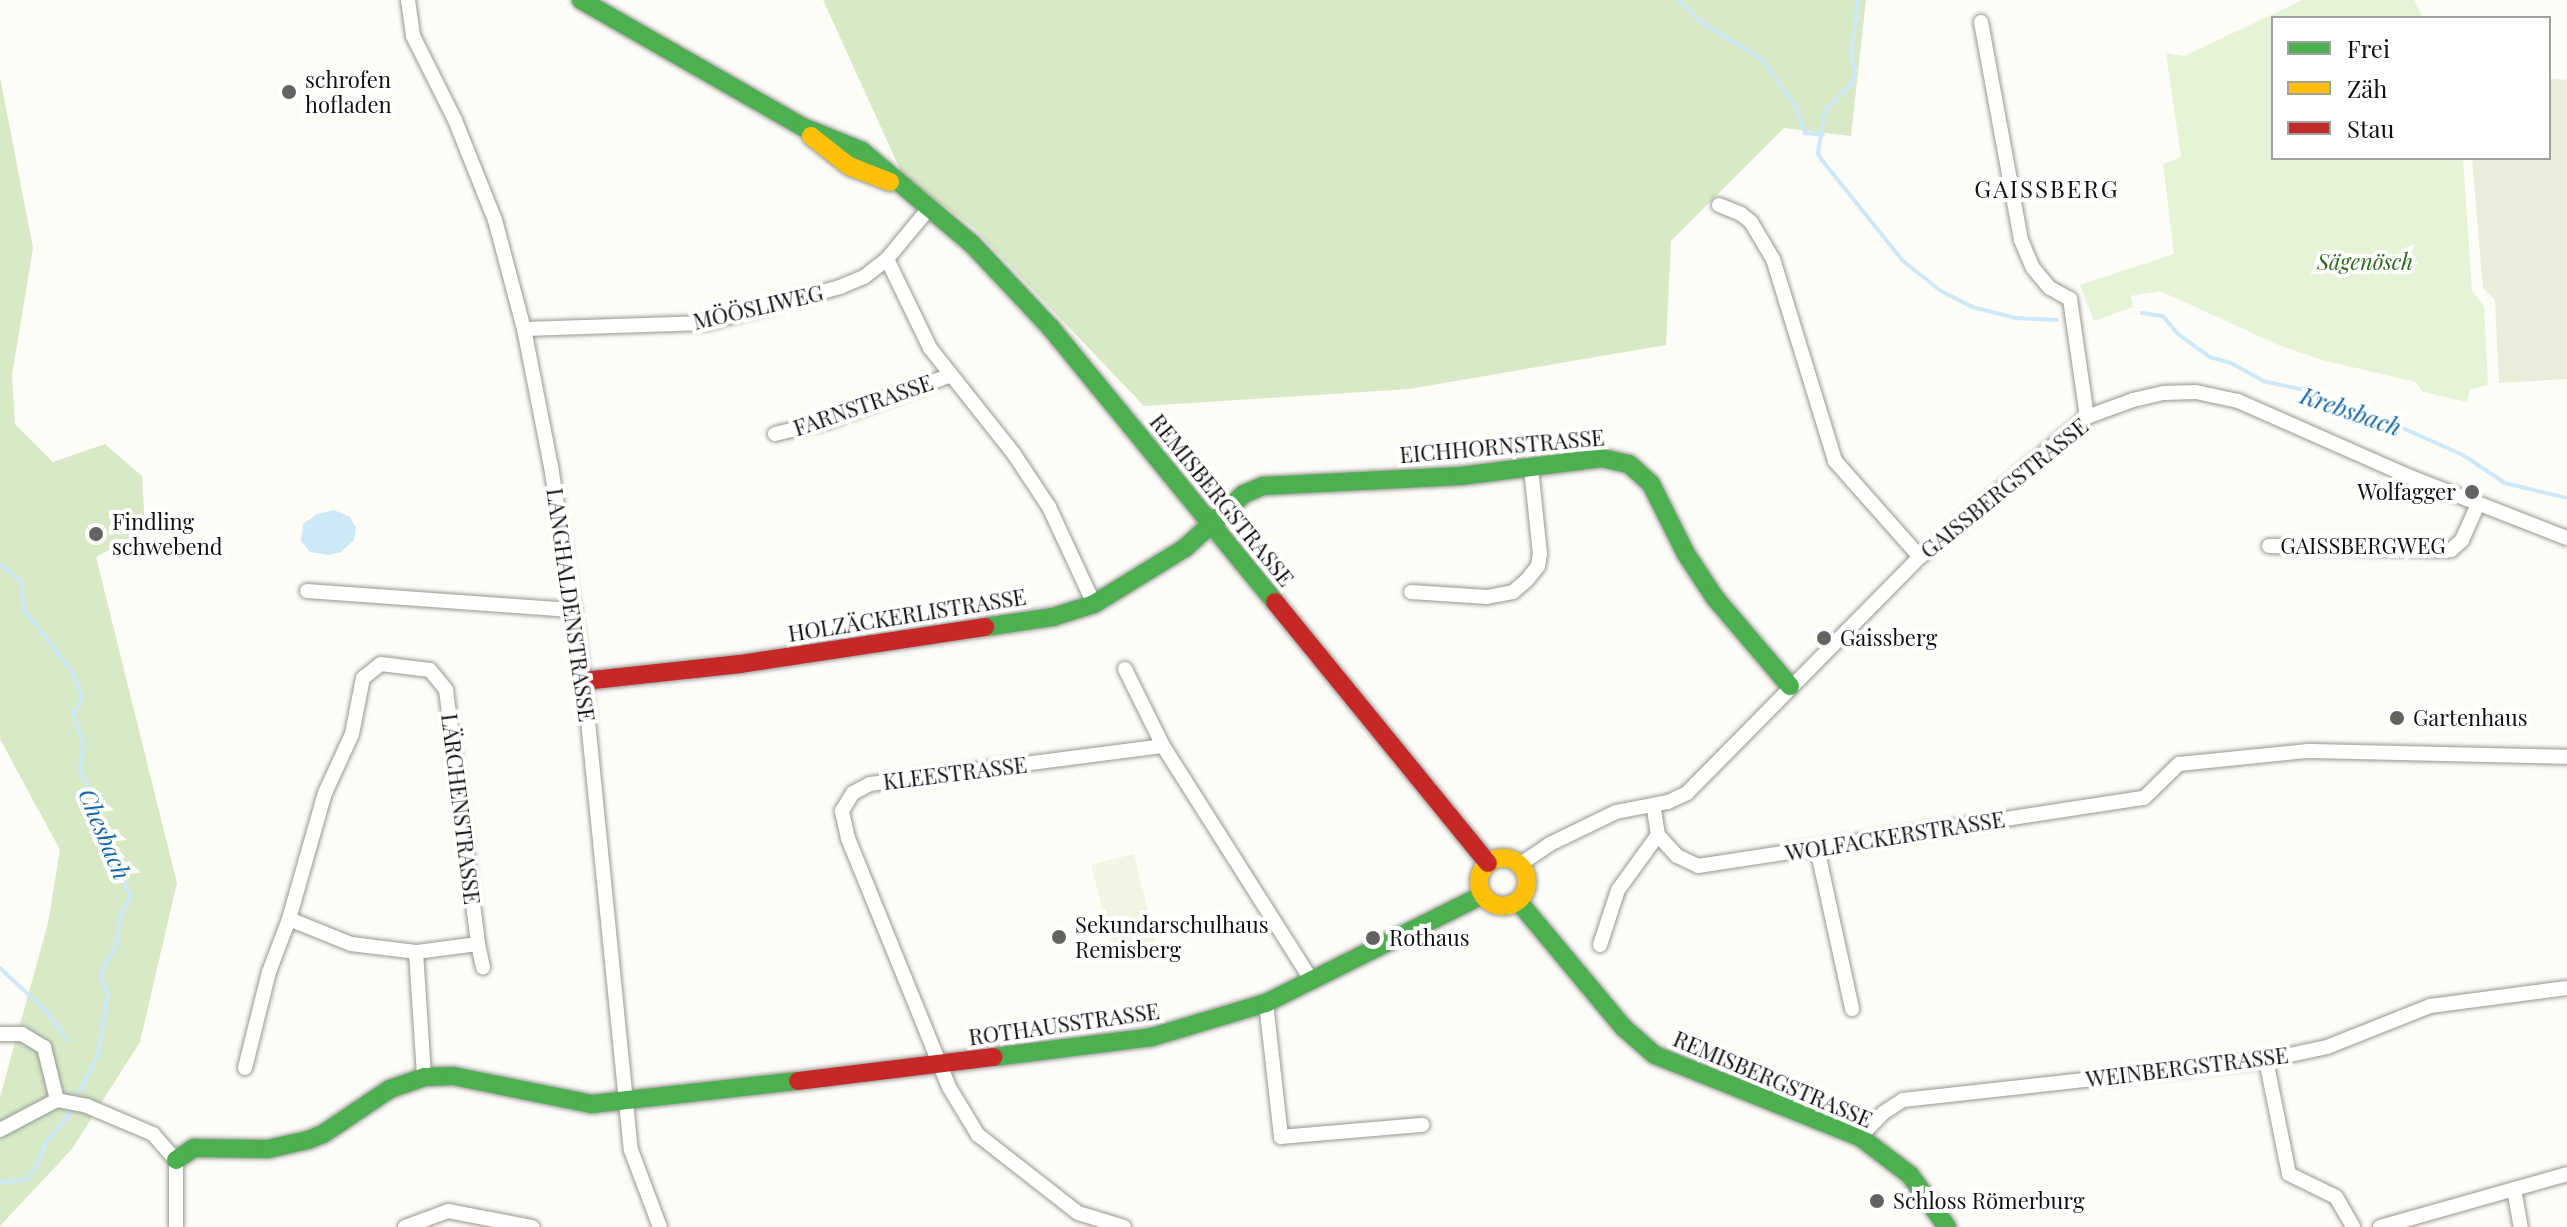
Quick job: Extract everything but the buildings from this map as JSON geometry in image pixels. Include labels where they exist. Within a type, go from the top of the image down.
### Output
[{"type":"street","name":"LANGHALDENSTRASSE","points":[[408,0],[413,36],[455,120],[495,220],[524,329],[551,466],[584,681],[625,1103],[637,1173],[660,1227]]},
{"type":"street","name":"REMISBERGSTRASSE","points":[[581,0],[803,127],[862,151],[930,207],[1011,282],[1488,863]]},
{"type":"street","points":[[1981,22],[2021,240],[2033,268],[2050,288],[2070,299],[2087,417]]},
{"type":"street","points":[[1719,205],[1751,222],[1773,259],[1835,461],[1920,557]]},
{"type":"street","name":"MÖÖSLIWEG","points":[[524,329],[706,323],[840,287],[864,277],[887,259],[930,207]]},
{"type":"street","points":[[887,259],[916,324],[951,375],[1014,454],[1049,507],[1094,604]]},
{"type":"street","name":"FARNSTRASSE","points":[[775,434],[828,421],[951,375]]},
{"type":"street","name":"GAISSBERGSTRASSE","points":[[1519,865],[1550,844],[1616,812],[1653,805],[1687,793],[1920,557],[2087,417],[2164,393],[2210,395],[2238,401],[2478,504],[2567,538]]},
{"type":"street","name":"EICHHORNSTRASSE","points":[[1211,524],[1244,494],[1263,486],[1531,469],[1602,458],[1629,464],[1641,472],[1715,598],[1790,686]]},
{"type":"street","points":[[1411,592],[1498,596],[1513,592],[1527,580],[1538,566],[1540,554],[1531,469]]},
{"type":"street","name":"GAISSBERGWEG","points":[[2269,546],[2451,550],[2462,540],[2478,504]]},
{"type":"street","name":"HOLZÄCKERLISTRASSE","points":[[584,681],[740,664],[1053,617],[1094,604],[1185,548],[1211,524]]},
{"type":"street","points":[[307,591],[574,610]]},
{"type":"street","name":"LÄRCHENSTRASSE","points":[[245,1068],[269,972],[289,919],[325,793],[352,734],[363,678],[381,664],[430,670],[446,690],[483,967]]},
{"type":"street","points":[[1125,669],[1163,746],[1312,981]]},
{"type":"street","name":"KLEESTRASSE","points":[[941,1066],[848,838],[842,811],[847,799],[870,784],[1163,746]]},
{"type":"street","name":"WOLFACKERSTRASSE","points":[[1658,835],[1677,856],[1698,866],[2144,798],[2179,764],[2308,751],[2567,757]]},
{"type":"street","points":[[1600,945],[1618,890],[1658,835],[1653,805]]},
{"type":"street","points":[[1817,848],[1852,1009]]},
{"type":"street","points":[[1504,858],[1519,865],[1527,879],[1518,901],[1499,906],[1483,895],[1479,878],[1488,863],[1504,858]]},
{"type":"street","name":"ROTHAUSSTRASSE","points":[[424,1077],[453,1076],[592,1104],[625,1103],[941,1066],[1152,1037],[1266,1003],[1483,895]]},
{"type":"street","name":"REMISBERGSTRASSE","points":[[1518,901],[1624,1028],[1655,1055],[1860,1137],[1910,1175],[1947,1227]]},
{"type":"street","points":[[289,919],[351,944],[416,952],[478,944]]},
{"type":"street","points":[[176,1160],[194,1148],[268,1149],[308,1140],[339,1125],[390,1089],[424,1077],[416,952]]},
{"type":"street","name":"WEINBERGSTRASSE","points":[[1860,1137],[1883,1113],[1903,1100],[2266,1060],[2327,1047],[2430,1006],[2567,988]]},
{"type":"street","points":[[1266,1003],[1281,1137],[1422,1125]]},
{"type":"street","points":[[0,1034],[22,1034],[44,1047],[68,1103]]},
{"type":"street","points":[[2266,1060],[2289,1174],[2336,1197],[2353,1227]]},
{"type":"street","points":[[941,1066],[953,1096],[978,1135],[999,1154],[1078,1213],[1124,1227]]},
{"type":"street","points":[[0,1130],[68,1103],[153,1134],[176,1160],[176,1227]]},
{"type":"street","points":[[2380,1227],[2567,1174]]},
{"type":"street","points":[[2514,1189],[2521,1227]]},
{"type":"street","points":[[405,1227],[448,1211],[532,1227]]},
{"type":"green space","points":[[823,0],[1866,0],[1851,136],[1784,128],[1671,241],[1666,345],[1409,389],[1144,406],[974,228],[903,176]]},
{"type":"green space","name":"Sägenösch","points":[[2303,0],[2414,0],[2422,16],[2271,16],[2271,160],[2463,160],[2472,291],[2484,306],[2488,385],[2470,389],[2467,402],[2423,392],[2416,382],[2322,360],[2276,344],[2160,291],[2131,296],[2133,307],[2094,321],[2080,285],[2174,254],[2163,164],[2181,157],[2166,53],[2184,56]]},
{"type":"green space","points":[[0,77],[33,248],[12,375],[15,424],[53,462],[105,444],[142,476],[145,530],[96,557],[177,883],[140,1042],[72,1149],[0,1226],[0,1097],[48,923],[60,850],[0,739]]},
{"type":"green space","points":[[2551,78],[2567,80],[2567,379],[2499,383],[2495,300],[2483,288],[2472,160],[2551,160]]},
{"type":"green space","points":[[1134,854],[1156,941],[1113,952],[1091,865]]},
{"type":"water","points":[[334,510],[350,517],[356,528],[354,540],[341,552],[329,555],[310,552],[301,541],[303,524],[317,514]]},
{"type":"waterway","points":[[1678,0],[1704,24],[1762,59],[1796,107],[1805,133],[1823,135]]},
{"type":"waterway","points":[[1858,0],[1851,57],[1855,71],[1853,82],[1825,110],[1818,153],[1821,159],[1903,261],[1941,291],[1972,307],[2016,318],[2057,320]]},
{"type":"waterway","name":"Krebsbach","points":[[2142,313],[2163,316],[2178,334],[2210,357],[2231,363],[2263,381],[2313,392],[2333,405],[2358,408],[2463,455],[2505,483],[2567,498]]},
{"type":"waterway","name":"Chesbach","points":[[0,564],[21,581],[24,610],[71,670],[80,690],[82,698],[73,714],[83,742],[81,774],[95,799],[118,871],[131,896],[120,918],[117,942],[101,978],[108,994],[98,1054],[67,1117],[45,1143],[39,1162],[27,1179],[0,1183]]},
{"type":"waterway","points":[[0,968],[47,1012],[68,1041]]},
{"type":"traffic: fast","points":[[581,0],[803,127],[862,151],[971,243],[1050,327],[1275,602]]},
{"type":"traffic: fast","points":[[985,627],[1053,617],[1094,604],[1185,548],[1244,494],[1263,486],[1461,476],[1602,458],[1629,464],[1651,484],[1686,554],[1715,598],[1790,686]]},
{"type":"traffic: fast","points":[[994,1057],[1152,1037],[1266,1003],[1483,895]]},
{"type":"traffic: fast","points":[[1518,901],[1624,1028],[1655,1055],[1860,1137],[1910,1175],[1947,1227]]},
{"type":"traffic: fast","points":[[176,1160],[194,1148],[268,1149],[308,1140],[323,1134],[390,1089],[424,1077],[453,1076],[592,1104],[798,1081]]},
{"type":"traffic: slow","points":[[811,136],[849,166],[890,182]]},
{"type":"traffic: slow","points":[[1503,858],[1520,865],[1527,882],[1520,899],[1503,906],[1486,899],[1479,882],[1486,865],[1503,858]]},
{"type":"traffic: jam","points":[[1275,602],[1488,863]]},
{"type":"traffic: jam","points":[[584,681],[740,664],[985,627]]},
{"type":"traffic: jam","points":[[798,1081],[994,1057]]},
{"type":"place","name":"schrofen hofladen","points":[[289,92]]},
{"type":"place","name":"Wolfagger","points":[[2472,492]]},
{"type":"place","name":"Findling schwebend","points":[[96,534]]},
{"type":"place","name":"Gaissberg","points":[[1824,638]]},
{"type":"place","name":"Gartenhaus","points":[[2397,718]]},
{"type":"place","name":"Sekundarschulhaus Remisberg","points":[[1059,937]]},
{"type":"place","name":"Rothaus","points":[[1373,938]]},
{"type":"place","name":"Schloss Römerburg","points":[[1877,1201]]},
{"type":"district","name":"GAISSBERG","points":[[2047,189]]}]
